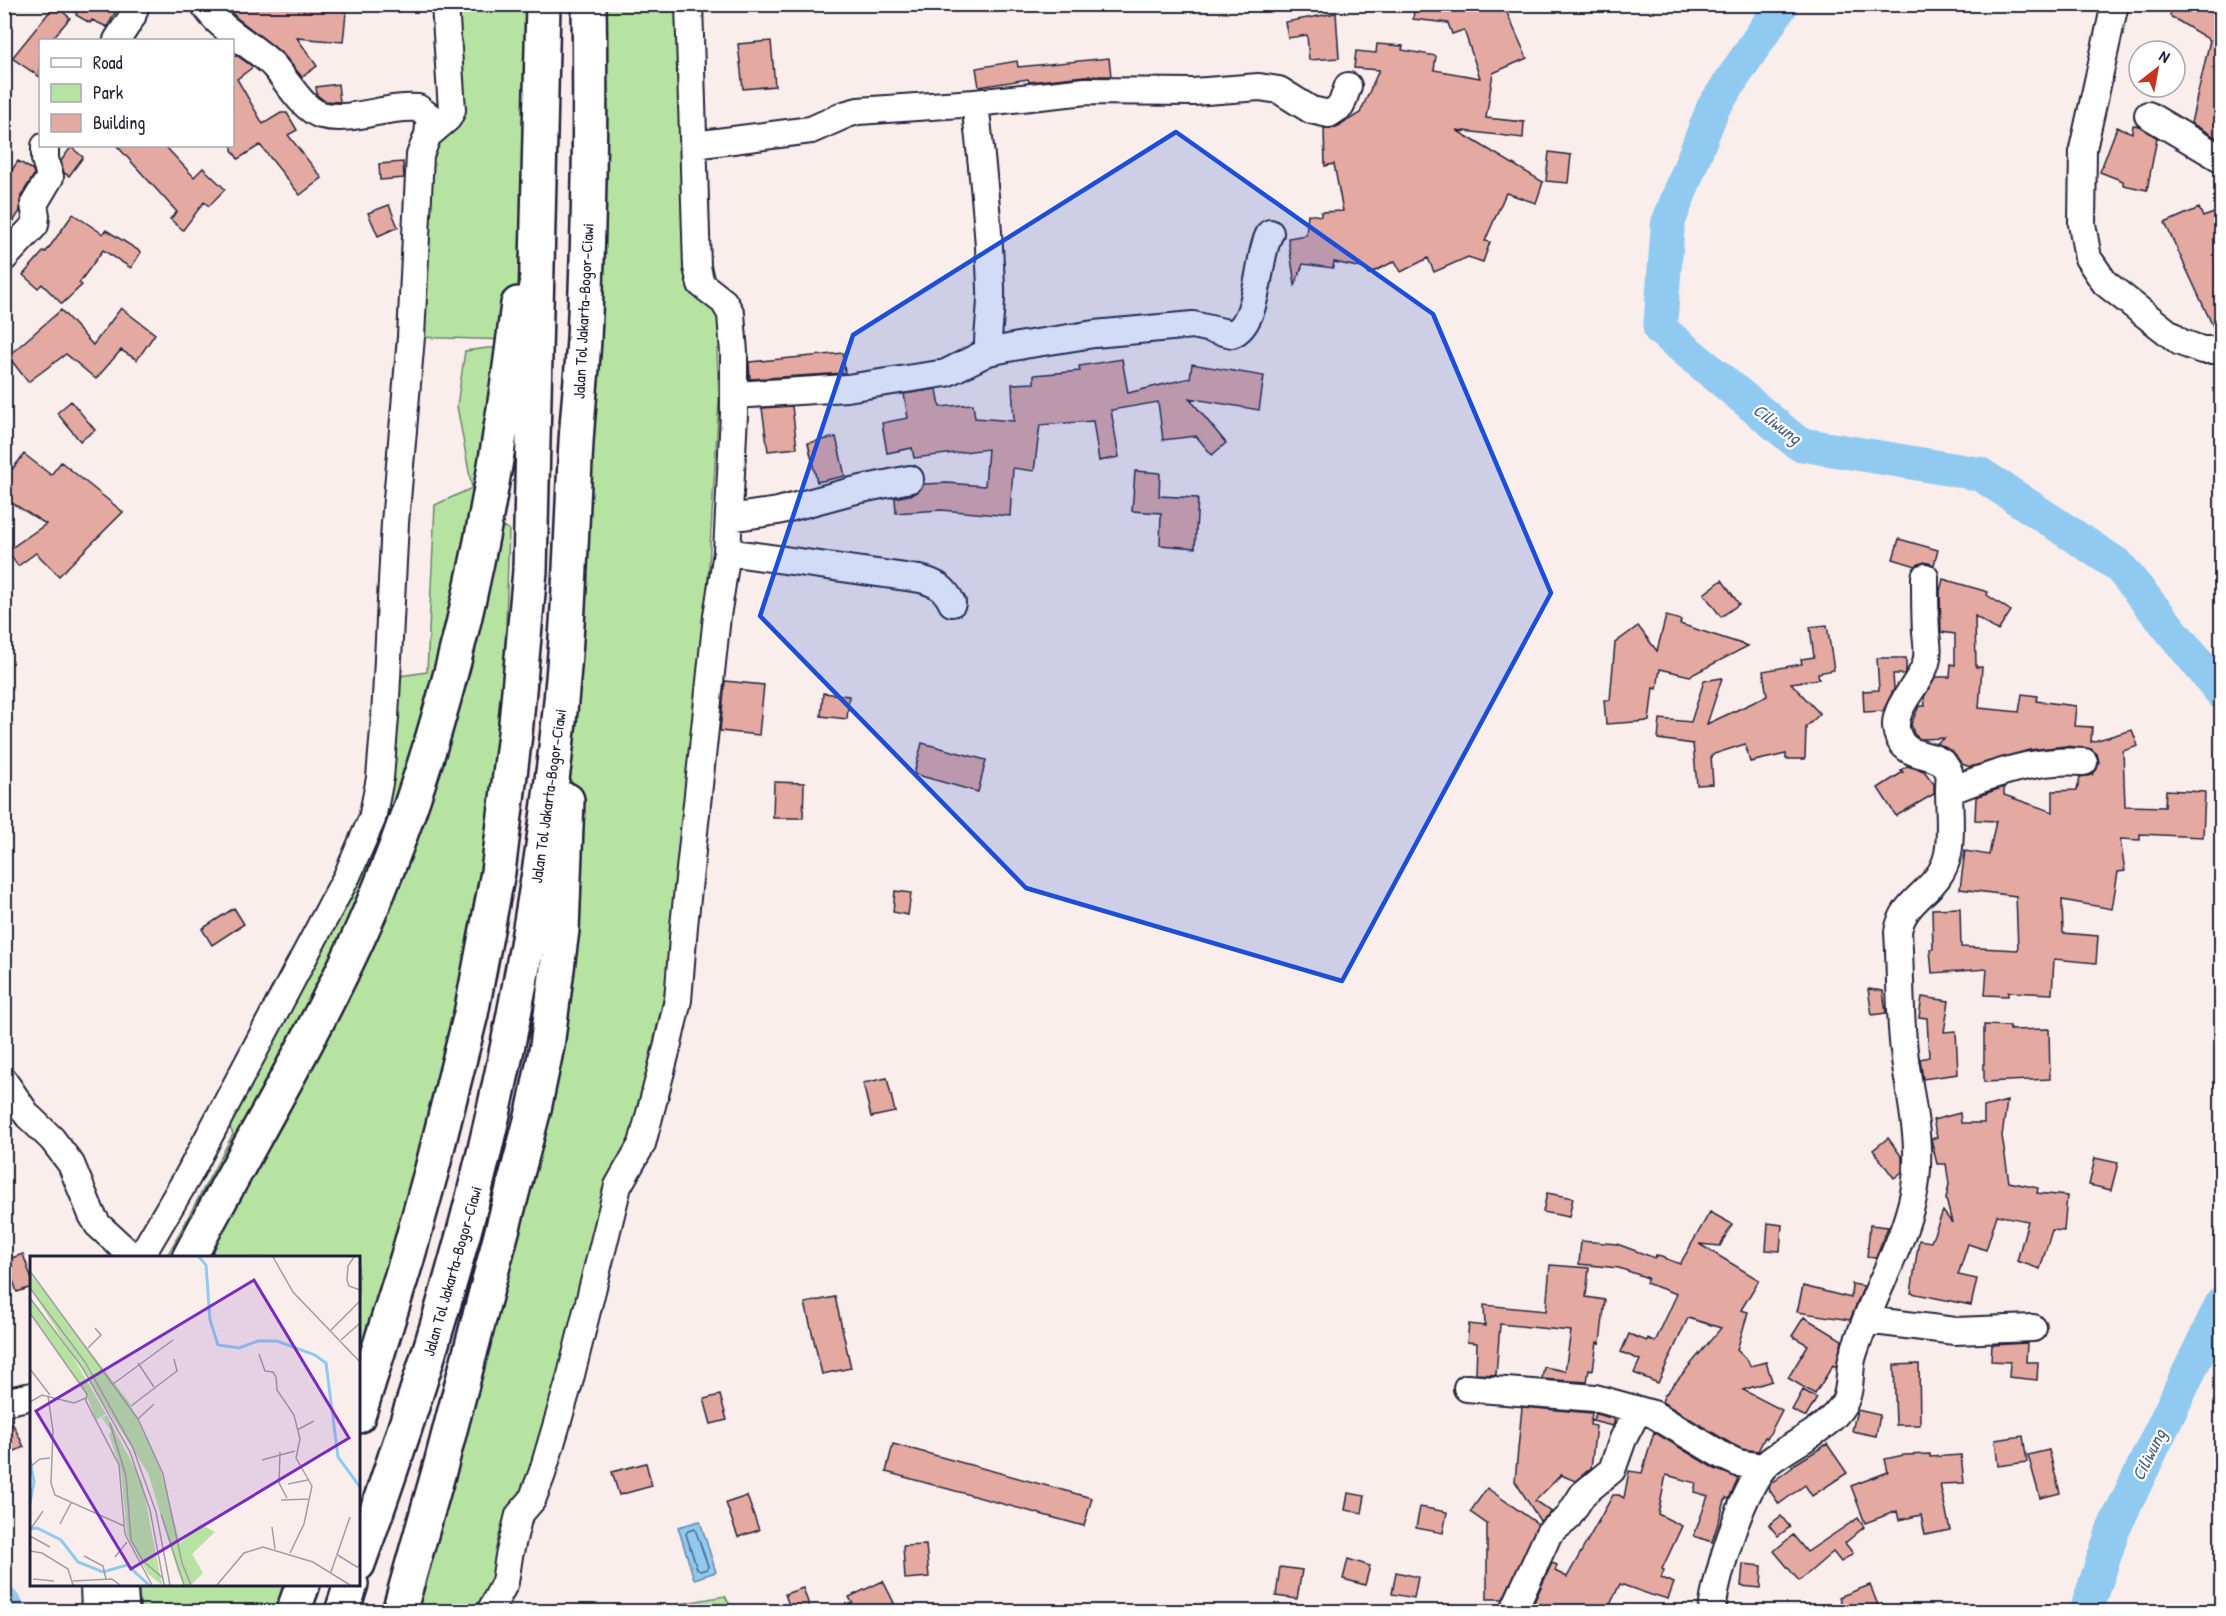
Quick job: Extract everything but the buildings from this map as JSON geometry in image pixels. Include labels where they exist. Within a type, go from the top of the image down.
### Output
[{"type":"highway","points":[[360,1410],[407,1259],[432,1169],[471,1014],[498,872],[515,734],[530,571],[543,4]]},
{"type":"highway","name":"Jalan Tol Jakarta–Bogor–Ciawi","points":[[360,1558],[405,1430],[446,1299],[494,1112],[546,826],[566,645],[577,423],[584,343],[590,99],[589,4]]},
{"type":"highway","points":[[190,1256],[322,1013],[361,931],[393,852],[430,743],[464,624],[505,414],[531,204],[543,53]]},
{"type":"highway","points":[[399,1611],[441,1464],[534,1109],[548,1046],[562,930],[566,863],[566,645]]},
{"type":"highway","points":[[120,1586],[122,1611]]},
{"type":"highway","points":[[292,1611],[302,1586]]},
{"type":"highway","points":[[342,1611],[350,1586]]},
{"type":"street","points":[[118,39],[132,17],[136,4]]},
{"type":"street","points":[[141,1256],[188,1176],[347,876],[372,819],[378,788],[385,717],[395,523],[411,338],[419,169],[430,117],[418,108],[340,116],[318,114],[300,98],[264,57],[215,20],[204,4]]},
{"type":"street","points":[[428,135],[448,118],[452,110],[445,4]]},
{"type":"street","points":[[490,1611],[505,1582],[519,1515],[532,1500],[542,1474],[569,1383],[618,1186],[642,1144],[672,1030],[681,978],[684,926],[717,616],[727,552],[734,395],[731,314],[724,302],[703,287],[699,279],[689,4]]},
{"type":"street","points":[[2115,4],[2084,149],[2082,224],[2088,258],[2105,283],[2180,342],[2202,350],[2222,350]]},
{"type":"street","points":[[694,145],[811,130],[858,111],[975,103],[1086,91],[1193,92],[1259,87],[1279,90],[1311,110],[1329,114],[1341,106],[1348,86]]},
{"type":"street","points":[[975,103],[990,260],[992,307],[988,352]]},
{"type":"street","points":[[2148,116],[2222,159]]},
{"type":"street","points":[[4,258],[35,225],[34,204],[50,177],[45,159],[45,147]]},
{"type":"street","points":[[734,395],[847,387],[946,373],[988,352],[1094,334],[1193,325],[1225,333],[1237,332],[1248,314],[1259,282],[1264,245],[1270,233]]},
{"type":"street","points":[[729,518],[778,511],[852,491],[910,479]]},
{"type":"street","points":[[727,552],[920,579],[941,587],[952,603]]},
{"type":"street","points":[[1712,1611],[1735,1526],[1746,1495],[1762,1467],[1823,1426],[1840,1410],[1846,1400],[1852,1359],[1907,1220],[1914,1194],[1918,1166],[1913,1105],[1902,1035],[1899,924],[1908,907],[1936,881],[1948,854],[1950,830],[1948,771],[1941,762],[1909,750],[1896,731],[1896,717],[1926,665],[1928,651],[1925,577]]},
{"type":"street","points":[[1949,791],[1988,775],[2023,766],[2064,760],[2084,762]]},
{"type":"street","points":[[4,1081],[28,1116],[52,1139],[71,1164],[98,1225],[133,1256]]},
{"type":"street","points":[[1866,1320],[1955,1331],[2033,1328]]},
{"type":"street","points":[[1467,1388],[1595,1398],[1638,1410],[1669,1422],[1730,1460],[1762,1467]]},
{"type":"street","points":[[4,1402],[30,1396]]},
{"type":"street","points":[[1513,1611],[1549,1533],[1567,1520],[1583,1494],[1612,1470],[1623,1439],[1638,1410]]},
{"type":"street","points":[[94,1586],[95,1611]]},
{"type":"highlighted area","points":[[1176,132],[1433,314],[1551,593],[1342,981],[1026,888],[760,616],[853,335]]},
{"type":"green space","points":[[445,5],[543,5],[531,204],[511,340],[411,337],[419,173],[448,118]]},
{"type":"green space","points":[[589,5],[688,5],[712,293],[734,353],[717,349],[719,400],[708,580],[679,878],[666,987],[569,1383],[490,1611],[399,1612],[547,1046]]},
{"type":"green space","points":[[511,348],[484,521],[509,529],[498,872],[360,1412],[360,1256],[167,1256],[233,1134],[223,1113],[372,829],[400,676],[427,672],[435,505],[472,488],[457,406],[465,351]]},
{"type":"green space","points":[[93,1586],[303,1586],[292,1612],[95,1611]]},
{"type":"green space","points":[[725,1596],[733,1611],[639,1611]]},
{"type":"water","points":[[700,1521],[716,1572],[694,1579],[678,1527]]},
{"type":"waterway","name":"Ciliwung","points":[[1782,4],[1713,108],[1668,223],[1660,329],[1799,444],[1980,474],[2118,565],[2222,693]]},
{"type":"waterway","name":"Ciliwung","points":[[2086,1612],[2113,1530],[2222,1303]]},
{"type":"waterway","points":[[4,1604],[9,1612]]}]
